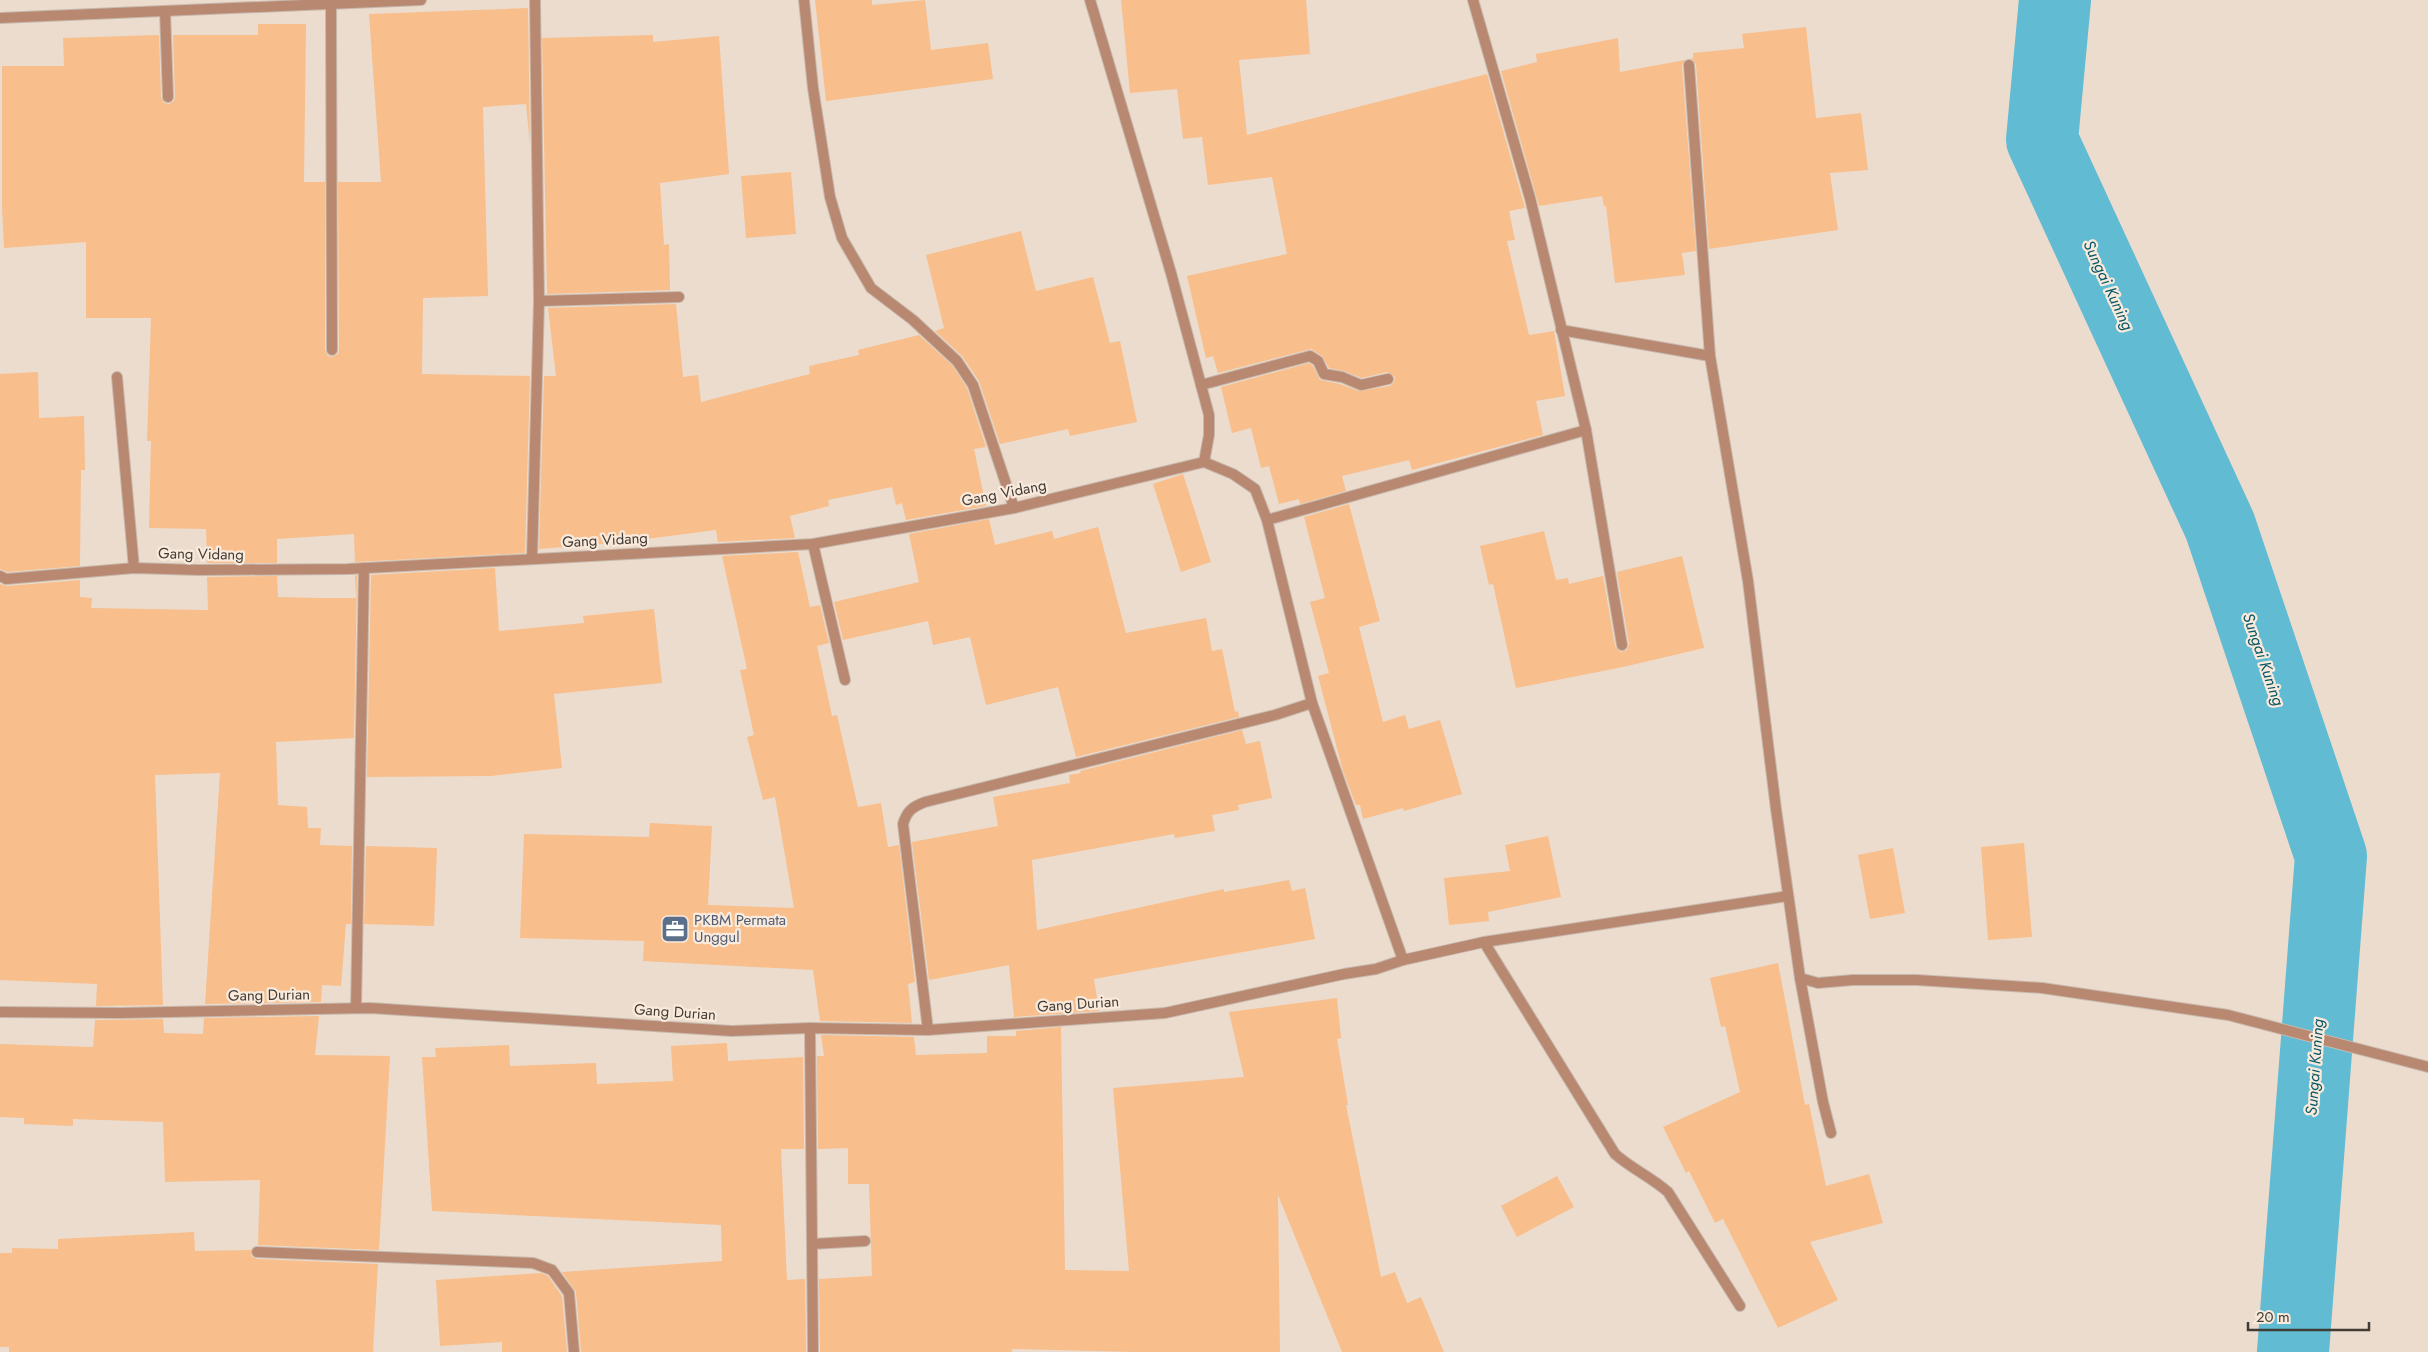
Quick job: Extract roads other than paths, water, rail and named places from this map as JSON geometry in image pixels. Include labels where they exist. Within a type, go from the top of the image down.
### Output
[{"type":"street","points":[[0,18],[165,11],[182,4],[331,4],[421,0]]},
{"type":"street","points":[[532,559],[539,301],[535,0]]},
{"type":"street","points":[[804,0],[813,88],[828,188],[842,238],[872,288],[913,320],[957,361],[973,385],[1014,508]]},
{"type":"street","points":[[1090,0],[1171,273],[1209,415],[1209,435],[1204,462],[1234,474],[1255,489],[1267,520],[1312,702],[1402,960]]},
{"type":"street","points":[[1473,0],[1530,198],[1586,430],[1622,645]]},
{"type":"street","points":[[331,4],[332,350]]},
{"type":"street","points":[[165,11],[168,97]]},
{"type":"street","points":[[1689,65],[1710,356],[1748,581],[1800,978],[1823,1102],[1831,1133]]},
{"type":"street","points":[[539,301],[679,297]]},
{"type":"street","points":[[1561,330],[1710,356]]},
{"type":"street","points":[[1200,385],[1310,356],[1318,361],[1324,374],[1342,377],[1361,385],[1388,379]]},
{"type":"street","points":[[117,377],[134,568]]},
{"type":"street","points":[[1267,520],[1586,430]]},
{"type":"street","name":"Gang Vidang","points":[[0,576],[6,579],[134,568],[199,570],[364,568],[813,544],[1014,508],[1204,462]]},
{"type":"street","points":[[813,544],[845,680]]},
{"type":"street","points":[[356,1008],[364,568]]},
{"type":"street","points":[[928,1030],[904,833],[906,813],[913,807],[1275,715],[1312,702]]},
{"type":"street","name":"Gang Durian","points":[[0,1012],[121,1013],[356,1008],[732,1031],[810,1028],[928,1030],[1165,1014],[1344,974],[1376,969],[1402,960],[1484,942],[1788,896]]},
{"type":"street","points":[[1484,942],[1615,1154],[1632,1169],[1653,1179],[1668,1192],[1740,1306]]},
{"type":"street","points":[[1800,978],[1818,983],[1853,980],[1917,980],[2042,988],[2228,1015],[2428,1067]]},
{"type":"street","points":[[810,1028],[813,1352]]},
{"type":"street","points":[[812,1244],[865,1241]]},
{"type":"street","points":[[257,1252],[533,1263],[552,1270],[569,1293],[574,1352]]},
{"type":"waterway","name":"Sungai Kuning","points":[[2055,0],[2042,140],[2220,526],[2331,856],[2293,1352]]},
{"type":"place","name":"PKBM Permata Unggul","points":[[675,929]]}]
